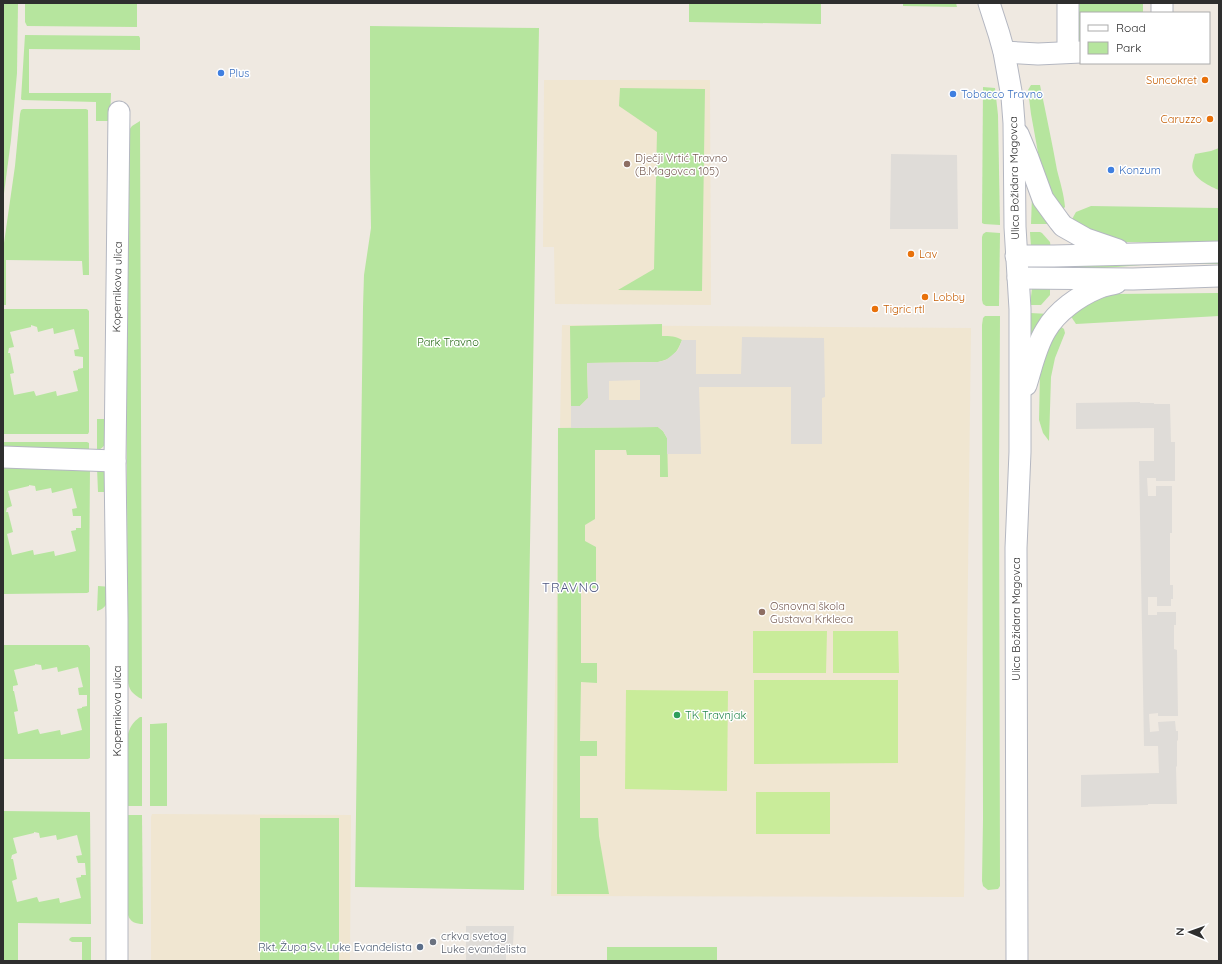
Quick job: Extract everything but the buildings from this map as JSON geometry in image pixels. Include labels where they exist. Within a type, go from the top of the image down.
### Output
[{"type":"street","name":"Ulica Božidara Magovca","points":[[989,3],[1004,52],[1012,97],[1014,123],[1016,256],[1020,310],[1020,452],[1016,548],[1017,961]]},
{"type":"street","points":[[1004,52],[1038,54],[1074,52],[1068,3]]},
{"type":"street","name":"Kopernikova ulica","points":[[117,961],[117,619],[115,461],[118,112]]},
{"type":"street","points":[[1014,123],[1043,199],[1063,226],[1086,239],[1129,254]]},
{"type":"street","name":"Ulica Božidara Magovca","points":[[1016,256],[1219,252]]},
{"type":"street","points":[[1018,278],[1134,279],[1213,277]]},
{"type":"street","points":[[1020,406],[1040,341],[1046,329],[1054,320],[1076,300],[1099,287],[1134,279]]},
{"type":"street","points":[[3,457],[115,461]]},
{"type":"shaded area","name":"Dječji Vrtić Travno (B.Magovca 105)","points":[[544,80],[710,80],[711,305],[555,304],[554,247],[543,247]]},
{"type":"shaded area","points":[[891,154],[957,155],[958,229],[890,229]]},
{"type":"shaded area","name":"Osnovna škola Gustava Krkleca","points":[[562,325],[971,328],[964,897],[551,896]]},
{"type":"shaded area","points":[[742,337],[824,338],[825,397],[822,398],[822,444],[791,444],[791,387],[699,387],[701,454],[667,454],[667,438],[663,431],[658,427],[571,428],[571,406],[580,406],[588,398],[587,363],[658,362],[666,360],[678,350],[682,340],[696,340],[696,374],[741,374]],"holes":[[[640,380],[640,400],[609,400],[609,381]]]},
{"type":"shaded area","points":[[1140,402],[1170,404],[1171,442],[1175,442],[1175,481],[1156,481],[1156,478],[1147,478],[1148,496],[1156,496],[1156,486],[1172,486],[1170,585],[1173,585],[1173,599],[1171,599],[1171,606],[1157,606],[1157,597],[1148,597],[1148,615],[1157,615],[1157,612],[1176,612],[1176,625],[1174,625],[1174,649],[1177,650],[1178,716],[1158,716],[1158,713],[1149,714],[1150,732],[1159,731],[1158,722],[1175,721],[1176,731],[1178,731],[1176,767],[1177,804],[1081,807],[1081,775],[1159,773],[1158,746],[1144,746],[1139,461],[1154,461],[1154,428],[1076,429],[1076,403]]},
{"type":"shaded area","points":[[152,814],[351,815],[350,961],[151,961]]},
{"type":"shaded area","points":[[466,926],[514,926],[513,945],[506,945],[506,961],[466,961]]},
{"type":"green space","points":[[3,3],[18,3],[17,73],[11,140],[3,201]]},
{"type":"green space","points":[[25,3],[137,3],[137,27],[27,26],[25,22]]},
{"type":"green space","points":[[689,3],[821,3],[821,24],[689,22]]},
{"type":"green space","points":[[903,3],[956,3],[957,7],[903,6]]},
{"type":"green space","points":[[1077,3],[1143,3],[1143,12],[1080,12],[1080,41],[1078,38]]},
{"type":"green space","name":"Park Travno","points":[[370,26],[539,28],[524,890],[355,887],[363,307],[364,275],[371,228]]},
{"type":"green space","points":[[25,35],[139,36],[140,50],[29,49],[29,93],[111,93],[110,121],[96,121],[96,102],[21,99]]},
{"type":"green space","points":[[1031,85],[1040,85],[1065,207],[1059,213],[1041,169],[1028,90]]},
{"type":"green space","points":[[983,87],[995,88],[998,115],[1000,225],[982,223]]},
{"type":"green space","points":[[620,88],[705,89],[702,291],[618,290],[654,269],[657,132],[619,106]]},
{"type":"green space","points":[[21,110],[88,110],[89,275],[83,275],[82,261],[6,260],[6,305],[3,305],[3,250],[15,166],[20,114]]},
{"type":"green space","points":[[140,121],[142,699],[136,696],[132,691],[128,680],[126,307],[129,130]]},
{"type":"green space","points":[[1219,148],[1219,190],[1200,179],[1194,173],[1192,166],[1195,154]]},
{"type":"green space","points":[[1032,196],[1050,224],[1031,224]]},
{"type":"green space","points":[[1091,206],[1219,208],[1219,241],[1196,243],[1124,242],[1090,232],[1071,221],[1076,212]]},
{"type":"green space","points":[[986,232],[1000,233],[999,306],[986,306],[983,304],[982,300],[982,237]]},
{"type":"green space","points":[[1030,232],[1042,233],[1050,242],[1051,251],[1031,247]]},
{"type":"green space","points":[[1219,260],[1219,264],[1154,264],[1058,270],[1058,262]]},
{"type":"green space","points":[[1050,285],[1050,295],[1041,305],[1030,305],[1032,288]]},
{"type":"green space","points":[[1219,293],[1219,316],[1076,324],[1070,315],[1097,300],[1113,294]]},
{"type":"green space","points":[[3,309],[87,309],[89,311],[88,434],[3,434]],"holes":[[[31,325],[37,327],[38,332],[53,328],[54,334],[74,329],[79,349],[74,350],[75,356],[83,357],[83,368],[73,371],[78,391],[57,396],[56,391],[36,396],[34,391],[14,395],[10,374],[14,373],[10,353],[8,353],[9,348],[14,347],[10,332],[31,327]]]},
{"type":"green space","points":[[1030,313],[1050,314],[1031,343]]},
{"type":"green space","points":[[985,316],[1000,316],[1000,886],[998,889],[988,890],[983,886],[982,881],[982,325],[983,318]]},
{"type":"green space","points":[[662,324],[662,336],[675,337],[682,340],[673,355],[658,362],[587,363],[588,398],[580,406],[571,406],[570,326]]},
{"type":"green space","points":[[1060,326],[1064,329],[1065,333],[1055,358],[1051,377],[1049,441],[1043,433],[1039,420],[1040,372],[1049,343]]},
{"type":"green space","points":[[97,419],[111,419],[109,438],[105,445],[97,451]]},
{"type":"green space","points":[[658,427],[663,431],[667,438],[668,477],[660,477],[660,455],[627,455],[626,450],[595,450],[595,519],[585,525],[585,541],[596,547],[596,588],[581,588],[581,663],[597,663],[597,683],[581,682],[580,741],[597,741],[597,756],[580,756],[580,818],[598,818],[599,836],[609,894],[557,894],[558,428]]},
{"type":"green space","points":[[3,442],[87,442],[89,443],[89,451],[3,452]]},
{"type":"green space","points":[[3,467],[90,467],[89,592],[3,594]],"holes":[[[29,485],[35,486],[36,491],[51,488],[52,493],[72,488],[77,508],[72,509],[73,516],[81,516],[81,528],[76,528],[76,530],[71,531],[76,551],[55,556],[54,551],[34,555],[33,550],[12,555],[7,534],[13,532],[8,512],[6,512],[7,508],[12,506],[8,491]]]},
{"type":"green space","points":[[97,468],[107,475],[111,492],[98,492]]},
{"type":"green space","points":[[98,586],[112,587],[106,604],[97,611]]},
{"type":"green space","points":[[753,631],[827,631],[826,673],[753,673]]},
{"type":"green space","points":[[833,631],[898,631],[899,673],[833,673]]},
{"type":"green space","points":[[3,645],[88,645],[90,648],[90,758],[3,759]],"holes":[[[35,664],[41,665],[42,670],[57,667],[58,672],[78,667],[83,687],[78,688],[79,695],[87,695],[87,706],[77,709],[82,730],[61,735],[60,730],[40,734],[38,729],[18,734],[14,712],[18,711],[13,691],[13,686],[18,685],[14,670]]]},
{"type":"green space","points":[[754,680],[898,680],[898,763],[754,764]]},
{"type":"green space","points":[[626,690],[728,691],[727,791],[625,789]]},
{"type":"green space","points":[[140,717],[142,717],[142,806],[128,806],[128,734],[132,725]]},
{"type":"green space","points":[[167,723],[167,806],[150,806],[150,724]]},
{"type":"green space","points":[[756,792],[830,792],[830,834],[756,834]]},
{"type":"green space","points":[[3,811],[90,812],[91,924],[18,923],[18,961],[3,961]],"holes":[[[34,832],[39,833],[40,838],[56,835],[57,840],[77,835],[82,855],[76,856],[78,863],[85,863],[86,875],[81,875],[81,877],[76,878],[81,898],[60,903],[59,898],[39,902],[37,897],[17,902],[12,881],[17,879],[13,859],[11,859],[12,855],[17,853],[13,838]]]},
{"type":"green space","points":[[128,815],[142,815],[143,924],[134,922],[128,915]]},
{"type":"green space","points":[[260,818],[339,818],[339,961],[260,961]]},
{"type":"green space","points":[[72,937],[91,937],[91,961],[82,961],[82,942],[72,942],[69,940]]},
{"type":"green space","points":[[607,947],[717,947],[717,961],[607,961]]},
{"type":"place","name":"Plus","points":[[221,73]]},
{"type":"place","name":"Suncokret","points":[[1205,80]]},
{"type":"place","name":"Tobacco Travno","points":[[953,94]]},
{"type":"place","name":"Caruzzo","points":[[1210,119]]},
{"type":"place","name":"Dječji Vrtić Travno (B.Magovca 105)","points":[[627,164]]},
{"type":"place","name":"Konzum","points":[[1111,170]]},
{"type":"place","name":"Lav","points":[[911,254]]},
{"type":"place","name":"Lobby","points":[[925,297]]},
{"type":"place","name":"Tigric rtl","points":[[875,309]]},
{"type":"place","name":"Osnovna škola Gustava Krkleca","points":[[762,612]]},
{"type":"place","name":"TK Travnjak","points":[[677,715]]},
{"type":"place","name":"crkva svetog Luke evanđelista","points":[[433,942]]},
{"type":"place","name":"Rkt. Župa Sv. Luke Evanđelista","points":[[420,947]]},
{"type":"district","name":"TRAVNO","points":[[571,587]]}]
